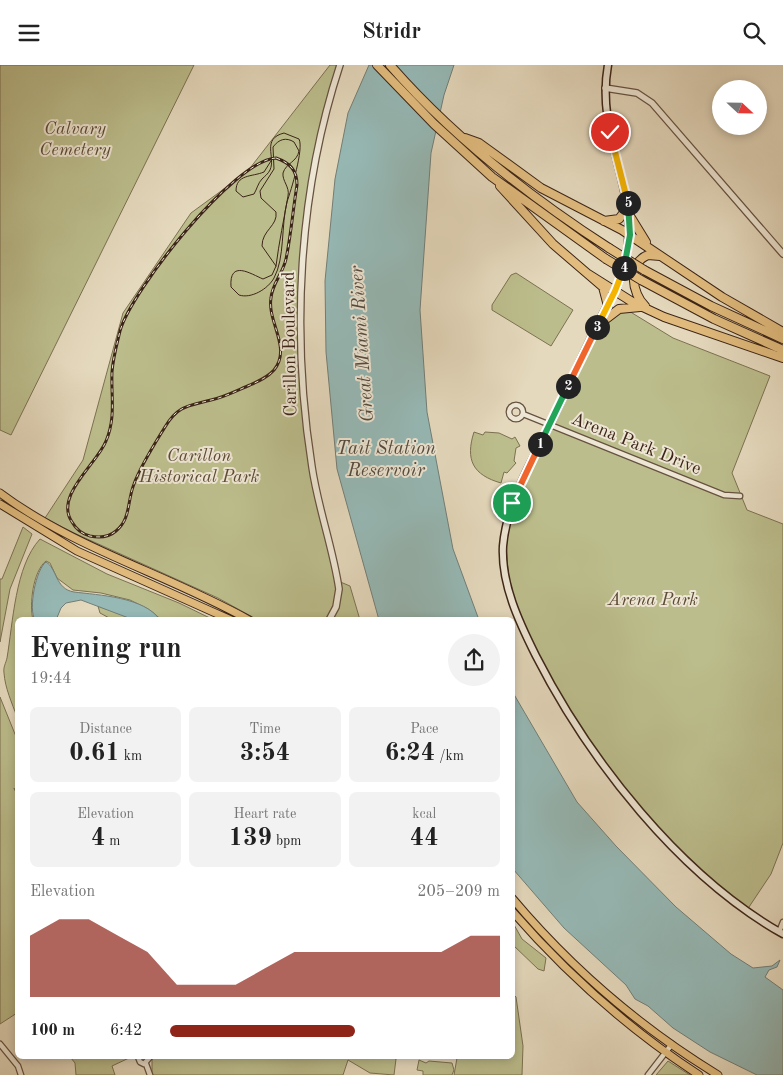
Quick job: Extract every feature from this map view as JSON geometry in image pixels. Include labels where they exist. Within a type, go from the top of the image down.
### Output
[{"type":"highway","points":[[377,65],[492,177],[606,259],[714,319],[783,350]]},
{"type":"highway","points":[[390,65],[465,138],[541,188],[630,235],[722,297],[783,332]]},
{"type":"highway","points":[[478,146],[536,197],[609,249],[711,306],[783,339]]},
{"type":"highway","points":[[492,177],[536,226],[603,287],[608,306]]},
{"type":"highway","points":[[602,221],[620,219],[625,211],[627,201]]},
{"type":"highway","points":[[630,216],[641,235],[655,251]]},
{"type":"highway","points":[[648,309],[640,301],[633,287],[639,261],[648,255],[663,256]]},
{"type":"highway","points":[[588,274],[648,309],[783,358]]},
{"type":"highway","points":[[598,325],[624,308],[637,307],[648,309]]},
{"type":"main road","points":[[608,65],[606,88],[610,132],[630,216],[630,235],[622,274],[615,291],[514,497],[505,533],[503,553],[506,579],[524,631],[575,725],[625,793],[665,837],[710,881],[781,933]]},
{"type":"main road","points":[[0,493],[62,533],[196,593],[243,617]]},
{"type":"main road","points":[[0,504],[77,551],[224,617]]},
{"type":"main road","points":[[515,901],[549,940],[591,981],[672,1044],[718,1075]]},
{"type":"main road","points":[[515,914],[582,983],[629,1024],[666,1053],[699,1075]]},
{"type":"street","name":"Carillon Boulevard","points":[[331,617],[336,607],[339,589],[312,465],[302,367],[301,311],[304,249],[312,181],[324,119],[340,65]]},
{"type":"street","points":[[606,88],[637,93],[652,103],[783,254]]},
{"type":"street","name":"Arena Park Drive","points":[[523,413],[724,495],[740,496]]},
{"type":"street","points":[[781,933],[783,922]]},
{"type":"street","points":[[0,1044],[18,1066],[22,1075]]},
{"type":"street","points":[[648,1075],[672,1044]]},
{"type":"street","points":[[139,1059],[140,1062],[146,1064]]},
{"type":"street","points":[[149,1059],[146,1064],[150,1075]]},
{"type":"green space","name":"Calvary Cemetery","points":[[0,65],[194,65],[11,435],[0,430]]},
{"type":"green space","name":"Carillon Historical Park","points":[[330,65],[340,65],[312,181],[301,311],[308,442],[338,581],[350,586],[359,617],[253,617],[218,598],[45,518],[83,460],[123,313],[191,213],[247,172]]},
{"type":"green space","points":[[516,273],[573,310],[551,346],[492,310],[492,305],[511,275]]},
{"type":"green space","name":"Arena Park","points":[[624,308],[673,338],[770,376],[732,473],[747,510],[783,524],[783,843],[771,874],[747,910],[652,823],[575,725],[515,611],[504,563],[508,517],[598,325]]},
{"type":"green space","points":[[474,432],[483,435],[485,432],[499,433],[512,439],[515,437],[520,446],[516,448],[514,461],[516,463],[507,473],[504,472],[501,483],[484,476],[474,465],[470,451]]},
{"type":"green space","points":[[23,527],[32,534],[10,589],[0,642],[0,579],[2,579]]},
{"type":"green space","points":[[40,539],[107,574],[179,603],[208,617],[158,617],[148,609],[130,600],[101,593],[73,590],[57,578],[50,563],[46,561],[35,580],[32,597],[32,617],[15,617],[15,712],[7,690],[4,669],[16,595],[25,564]]},
{"type":"green space","points":[[98,606],[129,617],[107,617],[100,613]]},
{"type":"green space","points":[[0,697],[15,734],[15,1014],[0,1024]]},
{"type":"green space","points":[[515,927],[522,939],[546,958],[544,971],[538,969],[515,947]]},
{"type":"green space","points":[[515,996],[523,1046],[522,1075],[454,1075],[457,1059],[515,1059]]},
{"type":"green space","points":[[72,1059],[127,1059],[112,1066],[115,1075],[76,1075],[75,1063]]},
{"type":"green space","points":[[152,1059],[396,1059],[394,1075],[370,1073],[348,1060],[343,1075],[152,1075]]},
{"type":"green space","points":[[419,1060],[426,1063],[429,1061],[452,1063],[454,1070],[452,1075],[423,1075],[423,1071],[417,1070]]},
{"type":"green space","points":[[668,1061],[690,1075],[656,1075]]},
{"type":"water","name":"Tait Station Reservoir","points":[[369,65],[454,65],[444,95],[431,153],[420,310],[427,412],[453,549],[478,617],[378,617],[337,469],[326,352],[325,281],[335,179],[348,113]]},
{"type":"water","points":[[46,562],[50,565],[60,583],[68,590],[133,602],[144,606],[157,617],[126,617],[81,600],[66,603],[61,608],[57,617],[34,617],[32,607],[34,589],[42,566]]},
{"type":"water","points":[[515,696],[577,802],[616,846],[676,907],[731,954],[753,968],[772,966],[780,960],[777,967],[769,970],[765,977],[783,990],[783,1075],[757,1075],[710,1052],[673,1028],[648,1006],[635,999],[626,985],[564,928],[515,871]]},
{"type":"tram line","points":[[271,161],[264,172],[242,179],[236,191],[243,197],[254,194],[270,170],[271,165],[271,149],[271,144],[273,139],[284,133],[299,139],[300,151],[294,179],[287,202],[285,211],[284,221],[280,261],[274,278],[268,286],[259,292],[244,296],[239,295],[231,287],[231,278],[233,273],[237,271],[247,272],[263,279],[272,275],[276,266],[279,248],[288,193],[283,173],[286,167],[296,158],[299,151],[294,142],[285,139],[273,147],[274,169],[260,191],[261,198],[276,212],[275,221],[264,236],[262,246],[276,266]]},
{"type":"railway","points":[[276,158],[292,168],[296,175],[297,185],[286,259],[273,288],[271,298],[272,316],[280,344],[279,362],[272,372],[260,380],[221,397],[190,405],[179,410],[165,427],[140,470],[121,526],[110,535],[104,537],[93,537],[84,534],[72,522],[68,512],[68,502],[72,491],[101,450],[109,432],[112,415],[113,362],[120,331],[128,312],[163,259],[211,203],[235,180],[258,164],[276,158]]},
{"type":"route","points":[[512,503],[622,274],[629,246],[630,216],[610,132]]},
{"type":"water label","name":"Great Miami River","points":[[363,344]]}]
